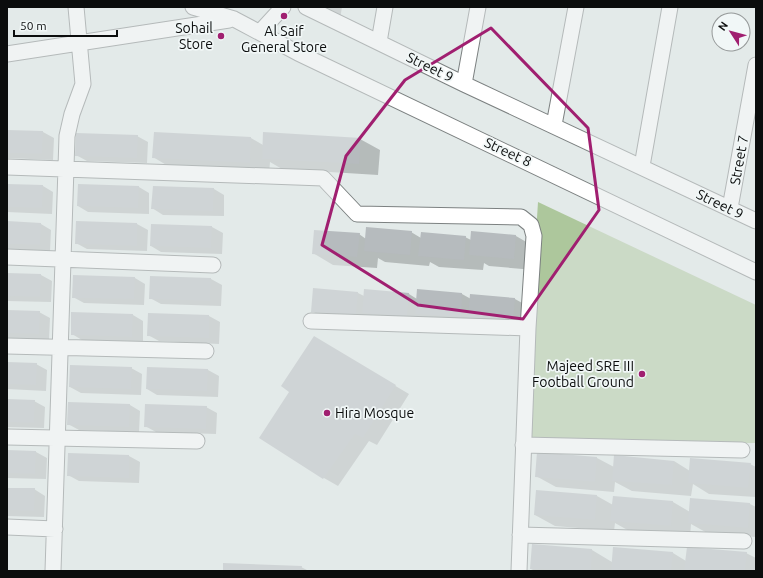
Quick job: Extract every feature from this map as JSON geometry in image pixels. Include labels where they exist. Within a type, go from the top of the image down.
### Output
[{"type":"street","points":[[53,571],[67,136],[72,114],[83,84],[81,44],[76,7]]},
{"type":"street","name":"Street 8","points":[[193,7],[234,19],[298,53],[756,272]]},
{"type":"street","points":[[260,32],[283,7]]},
{"type":"street","name":"Street 9","points":[[306,7],[464,84],[642,166],[756,221]]},
{"type":"street","points":[[379,42],[384,7]]},
{"type":"street","points":[[464,84],[478,7]]},
{"type":"street","points":[[554,125],[576,7]]},
{"type":"street","points":[[642,166],[670,7]]},
{"type":"street","points":[[7,54],[81,44],[234,19]]},
{"type":"street","name":"Street 7","points":[[730,208],[756,65]]},
{"type":"street","points":[[7,167],[323,178],[357,214],[521,217],[531,225],[534,236],[528,328],[519,571]]},
{"type":"street","points":[[7,257],[213,265]]},
{"type":"street","points":[[311,321],[528,328]]},
{"type":"street","points":[[7,346],[206,351]]},
{"type":"street","points":[[7,437],[197,441]]},
{"type":"street","points":[[523,445],[742,450]]},
{"type":"street","points":[[7,527],[55,529]]},
{"type":"street","points":[[520,535],[744,541]]},
{"type":"highlighted area","points":[[491,28],[588,128],[599,210],[523,319],[418,305],[322,245],[346,156],[405,80]]},
{"type":"green space","name":"Majeed SRE III Football Ground","points":[[538,202],[756,305],[756,443],[523,445]]},
{"type":"building","points":[[7,130],[43,131],[42,154],[7,153]]},
{"type":"building","points":[[154,132],[251,137],[250,163],[152,158]]},
{"type":"building","points":[[263,132],[361,138],[359,164],[262,159]]},
{"type":"building","points":[[76,133],[138,135],[137,158],[75,156]]},
{"type":"building","points":[[7,184],[43,185],[42,208],[7,207]]},
{"type":"building","points":[[78,184],[139,186],[138,208],[77,206]]},
{"type":"building","points":[[153,186],[214,188],[213,211],[151,209]]},
{"type":"building","points":[[7,221],[41,223],[40,245],[7,244]]},
{"type":"building","points":[[76,221],[137,223],[137,246],[75,244]]},
{"type":"building","points":[[151,224],[212,226],[211,248],[150,246]]},
{"type":"building","points":[[366,227],[412,231],[410,255],[364,251]]},
{"type":"building","points":[[314,230],[360,233],[357,257],[312,254]]},
{"type":"building","points":[[471,231],[516,235],[514,259],[469,255]]},
{"type":"building","points":[[421,232],[466,236],[464,260],[418,256]]},
{"type":"building","points":[[7,273],[41,274],[40,297],[7,296]]},
{"type":"building","points":[[73,275],[135,277],[134,299],[72,298]]},
{"type":"building","points":[[150,276],[211,278],[210,301],[149,299]]},
{"type":"building","points":[[313,288],[358,292],[356,315],[311,312]]},
{"type":"building","points":[[364,289],[409,293],[407,317],[362,313]]},
{"type":"building","points":[[417,289],[462,293],[461,317],[415,314]]},
{"type":"building","points":[[470,294],[515,298],[513,322],[468,318]]},
{"type":"building","points":[[7,310],[40,311],[39,334],[7,333]]},
{"type":"building","points":[[71,312],[133,314],[132,337],[71,335]]},
{"type":"building","points":[[148,313],[209,315],[209,338],[147,336]]},
{"type":"building","name":"Hira Mosque","points":[[314,336],[396,385],[363,438],[355,434],[323,479],[259,438],[289,392],[281,386]]},
{"type":"building","points":[[7,362],[37,363],[36,385],[7,384]]},
{"type":"building","points":[[70,365],[132,367],[131,389],[69,387]]},
{"type":"building","points":[[147,367],[208,369],[207,391],[146,389]]},
{"type":"building","points":[[7,399],[35,400],[34,423],[7,422]]},
{"type":"building","points":[[68,402],[130,404],[129,427],[67,425]]},
{"type":"building","points":[[145,404],[207,406],[206,429],[144,427]]},
{"type":"building","points":[[7,450],[36,451],[35,474],[7,473]]},
{"type":"building","points":[[537,452],[597,457],[595,482],[535,477]]},
{"type":"building","points":[[68,453],[129,455],[129,478],[67,476]]},
{"type":"building","points":[[614,455],[674,461],[672,485],[612,481]]},
{"type":"building","points":[[690,458],[751,463],[748,488],[688,483]]},
{"type":"building","points":[[7,488],[35,488],[34,511],[7,510]]},
{"type":"building","points":[[536,490],[597,495],[595,520],[534,515]]},
{"type":"building","points":[[613,496],[673,501],[671,526],[610,521]]},
{"type":"building","points":[[690,498],[750,503],[748,528],[688,523]]},
{"type":"building","points":[[532,544],[592,549],[591,571],[530,569]]},
{"type":"building","points":[[613,547],[673,552],[671,571],[611,571]]},
{"type":"building","points":[[687,547],[747,552],[745,571],[684,571]]},
{"type":"building","points":[[223,563],[302,566],[301,571],[223,571]]},
{"type":"place","name":"Al Saif General Store","points":[[284,16]]},
{"type":"place","name":"Sohail Store","points":[[221,36]]},
{"type":"place","name":"Majeed SRE III Football Ground","points":[[642,374]]},
{"type":"place","name":"Hira Mosque","points":[[327,413]]}]
